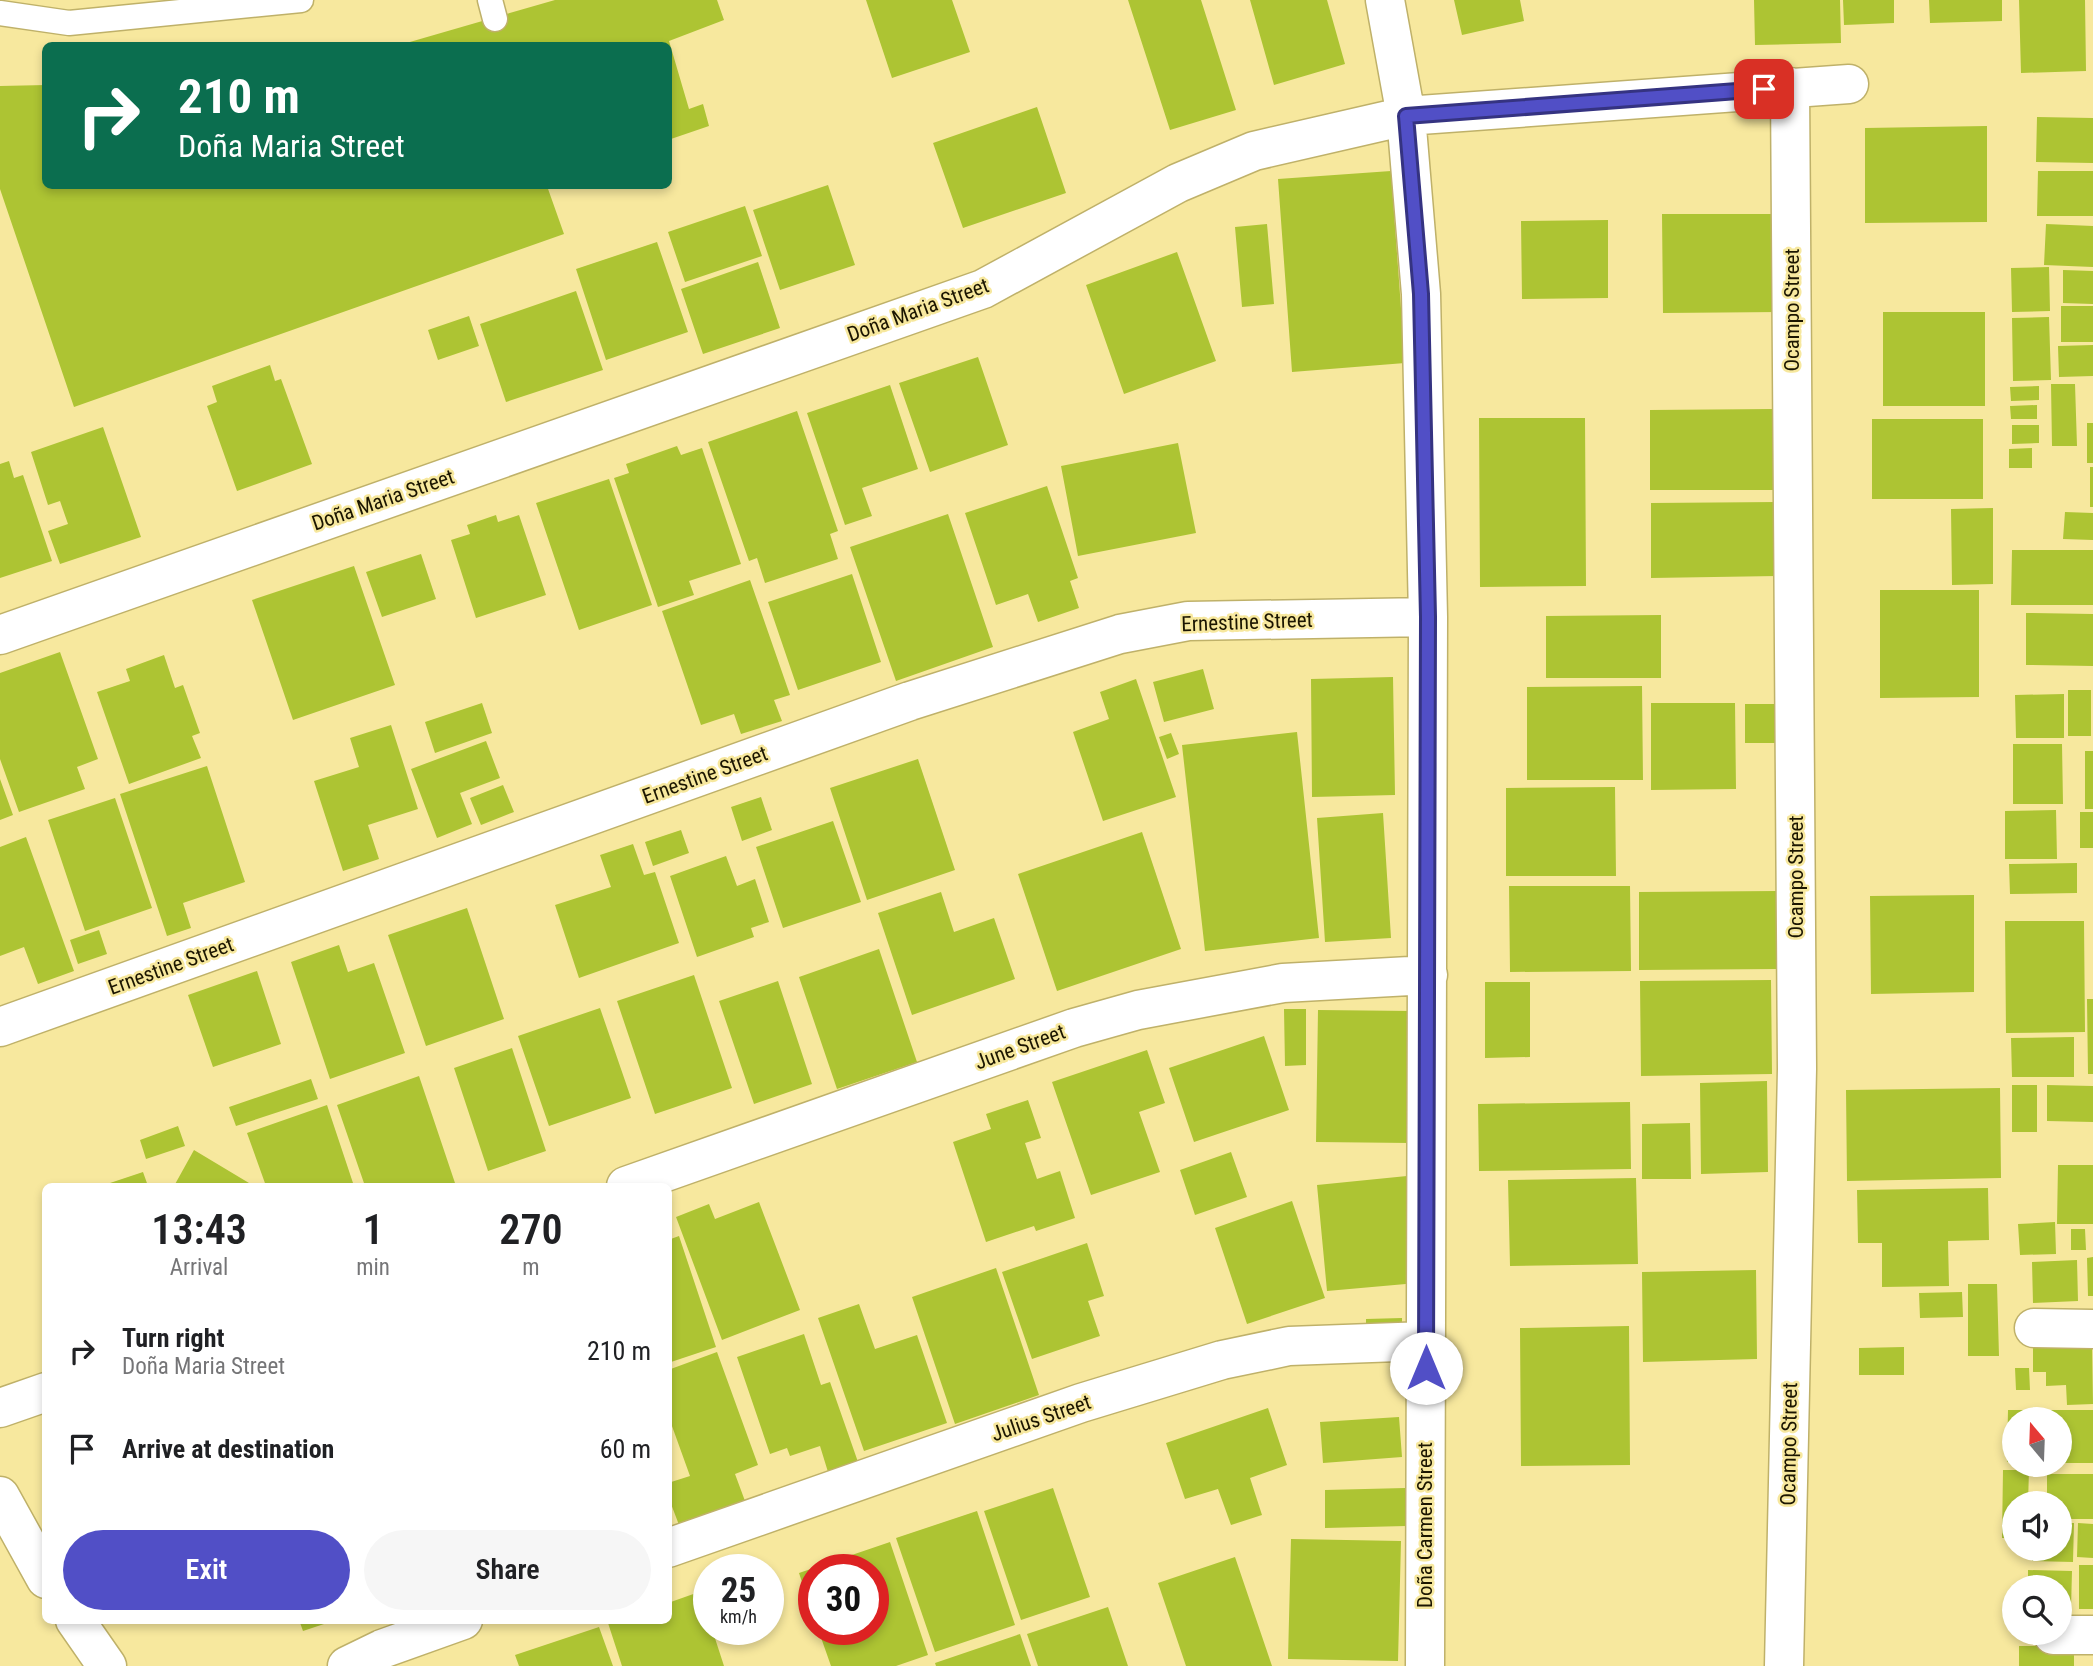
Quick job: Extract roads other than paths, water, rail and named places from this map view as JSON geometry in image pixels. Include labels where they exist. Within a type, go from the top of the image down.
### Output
[{"type":"street","name":"Doña Carmen Street","points":[[1385,0],[1406,116],[1421,294],[1428,617],[1425,1666]]},
{"type":"street","name":"Doña Maria Street","points":[[0,635],[983,289],[1178,183],[1254,151],[1406,116],[1849,84]]},
{"type":"street","name":"Ocampo Street","points":[[1784,1666],[1797,1069],[1790,88]]},
{"type":"street","name":"Ernestine Street","points":[[0,1027],[910,701],[1120,634],[1188,621],[1428,617]]},
{"type":"street","name":"June Street","points":[[635,1183],[1074,1028],[1138,1010],[1283,983],[1429,975]]},
{"type":"street","points":[[2034,1328],[2093,1329]]},
{"type":"street","name":"Julius Street","points":[[672,1547],[1081,1403],[1222,1360],[1289,1346],[1426,1341]]},
{"type":"street","points":[[0,1408],[42,1393]]},
{"type":"street","points":[[0,1496],[42,1572]]},
{"type":"street","points":[[78,1624],[107,1666]]},
{"type":"street","points":[[347,1666],[382,1649],[452,1624]]},
{"type":"street","points":[[2072,1634],[2093,1635]]},
{"type":"lane","points":[[0,13],[69,23],[301,0]]}]
